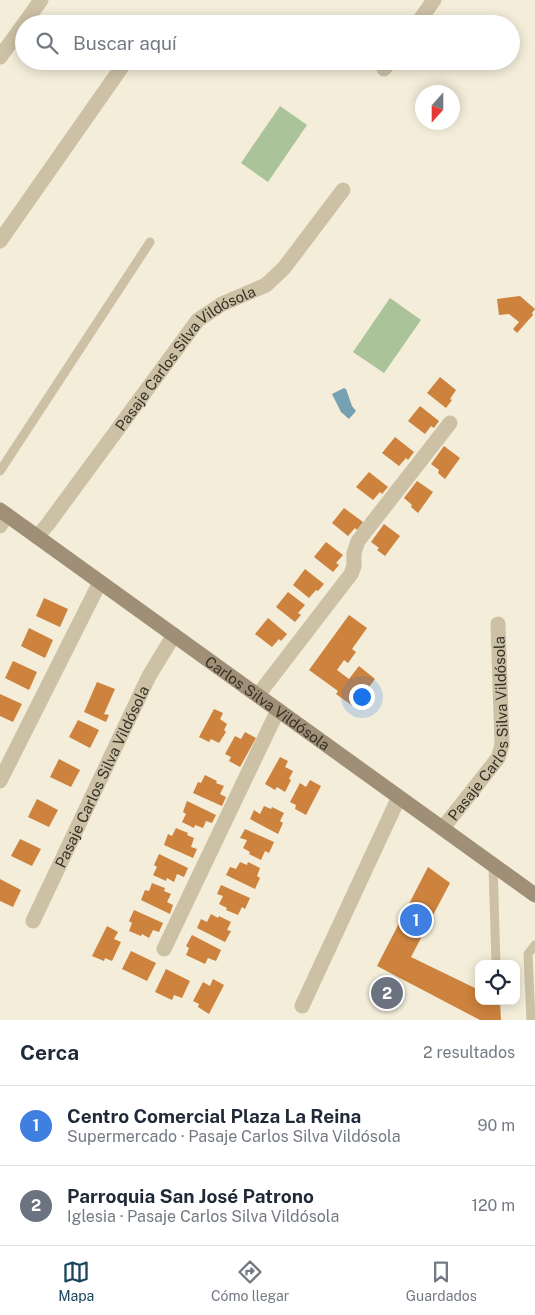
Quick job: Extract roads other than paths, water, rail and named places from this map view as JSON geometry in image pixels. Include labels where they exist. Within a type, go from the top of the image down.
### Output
[{"type":"street","points":[[30,15],[41,0]]},
{"type":"street","points":[[423,15],[434,0]]},
{"type":"street","points":[[0,57],[15,36]]},
{"type":"street","points":[[0,240],[120,70]]},
{"type":"street","name":"Pasaje Carlos Silva Vildósola","points":[[37,537],[198,320],[222,304],[266,285],[284,268],[343,190]]},
{"type":"street","points":[[258,695],[351,574],[358,541],[450,422]]},
{"type":"street","name":"Carlos Silva Vildósola","points":[[2,517],[37,537],[535,895]]},
{"type":"street","points":[[0,781],[100,582]]},
{"type":"street","name":"Pasaje Carlos Silva Vildósola","points":[[443,828],[498,758],[502,746],[498,624]]},
{"type":"street","name":"Pasaje Carlos Silva Vildósola","points":[[33,921],[149,676],[174,635]]},
{"type":"street","points":[[164,949],[278,710]]},
{"type":"street","points":[[302,1006],[398,797]]},
{"type":"lane","points":[[0,470],[150,242]]},
{"type":"lane","points":[[493,865],[496,960]]},
{"type":"lane","points":[[531,1020],[528,954],[535,945]]},
{"type":"water","points":[[344,388],[356,411],[349,419],[341,412],[332,394]]},
{"type":"place","name":"Centro Comercial Plaza La Reina","points":[[416,920]]},
{"type":"place","name":"Parroquia San José Patrono","points":[[387,993]]}]
